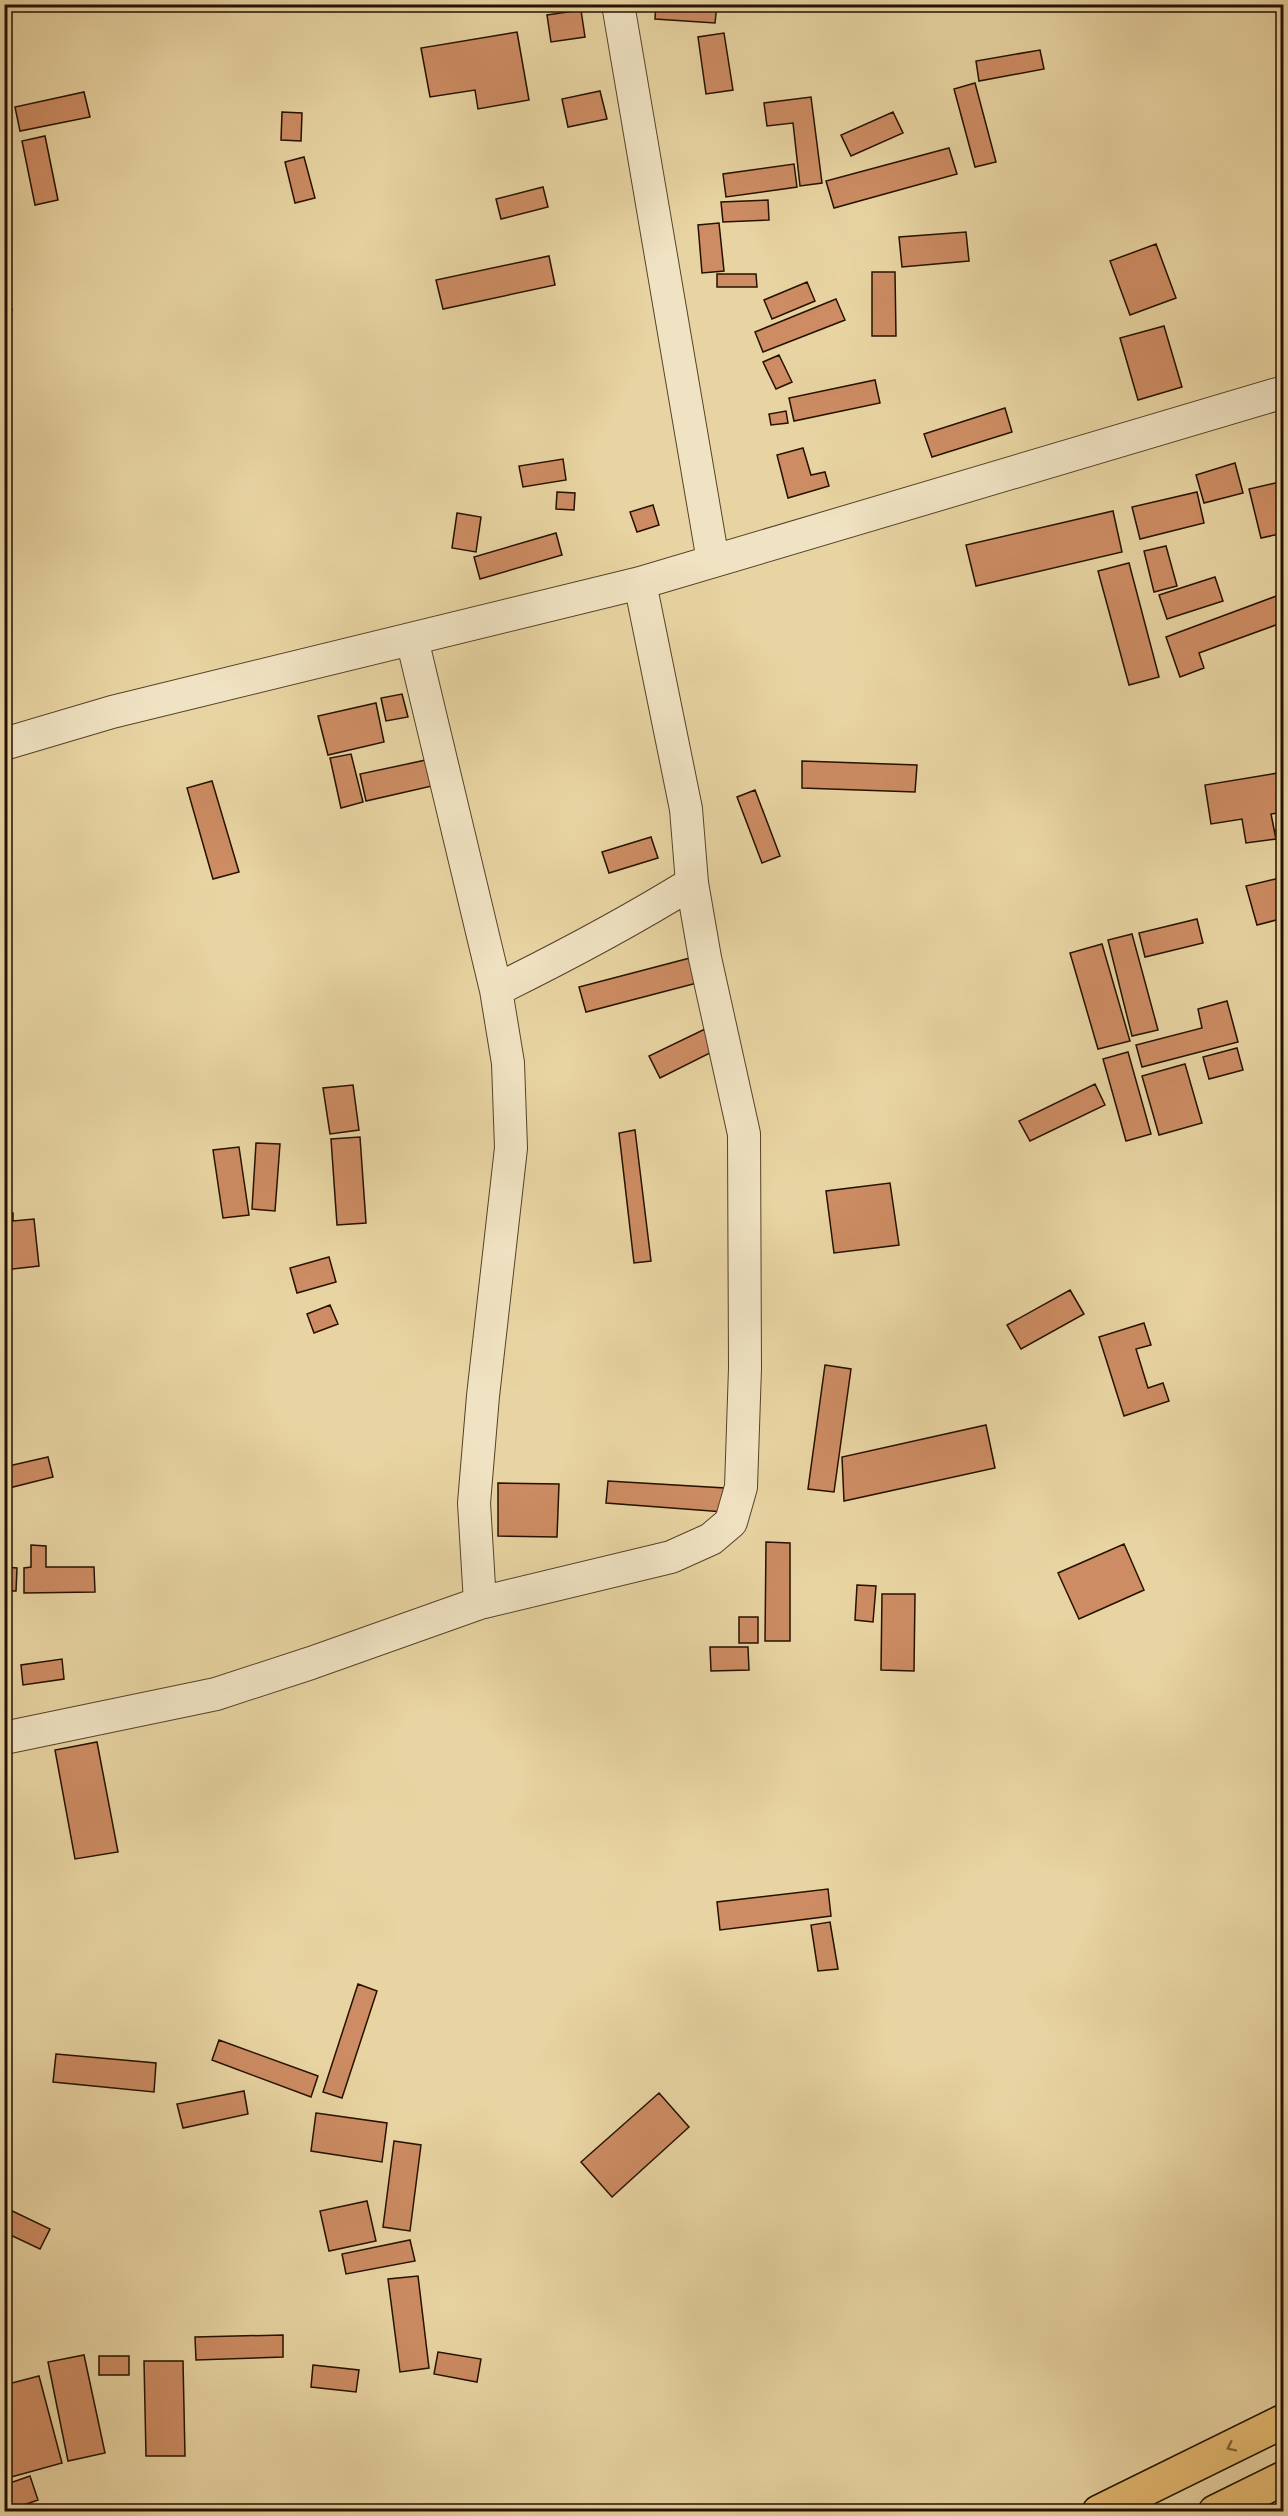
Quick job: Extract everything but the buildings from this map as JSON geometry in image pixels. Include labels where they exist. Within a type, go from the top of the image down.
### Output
[{"type":"main road","points":[[1099,2511],[1284,2421]]},
{"type":"main road","points":[[1215,2511],[1284,2478]]},
{"type":"street","points":[[618,4],[713,561]]},
{"type":"street","points":[[4,744],[112,712],[640,583],[1284,392]]},
{"type":"street","points":[[4,1738],[216,1694],[480,1603],[671,1557],[711,1539],[731,1522],[741,1487],[745,1368],[744,1134],[705,958],[692,883],[686,809],[640,583]]},
{"type":"street","points":[[412,639],[496,990],[508,1063],[511,1148],[483,1396],[474,1503],[480,1603]]},
{"type":"street","points":[[496,990],[597,939],[692,883]]}]
